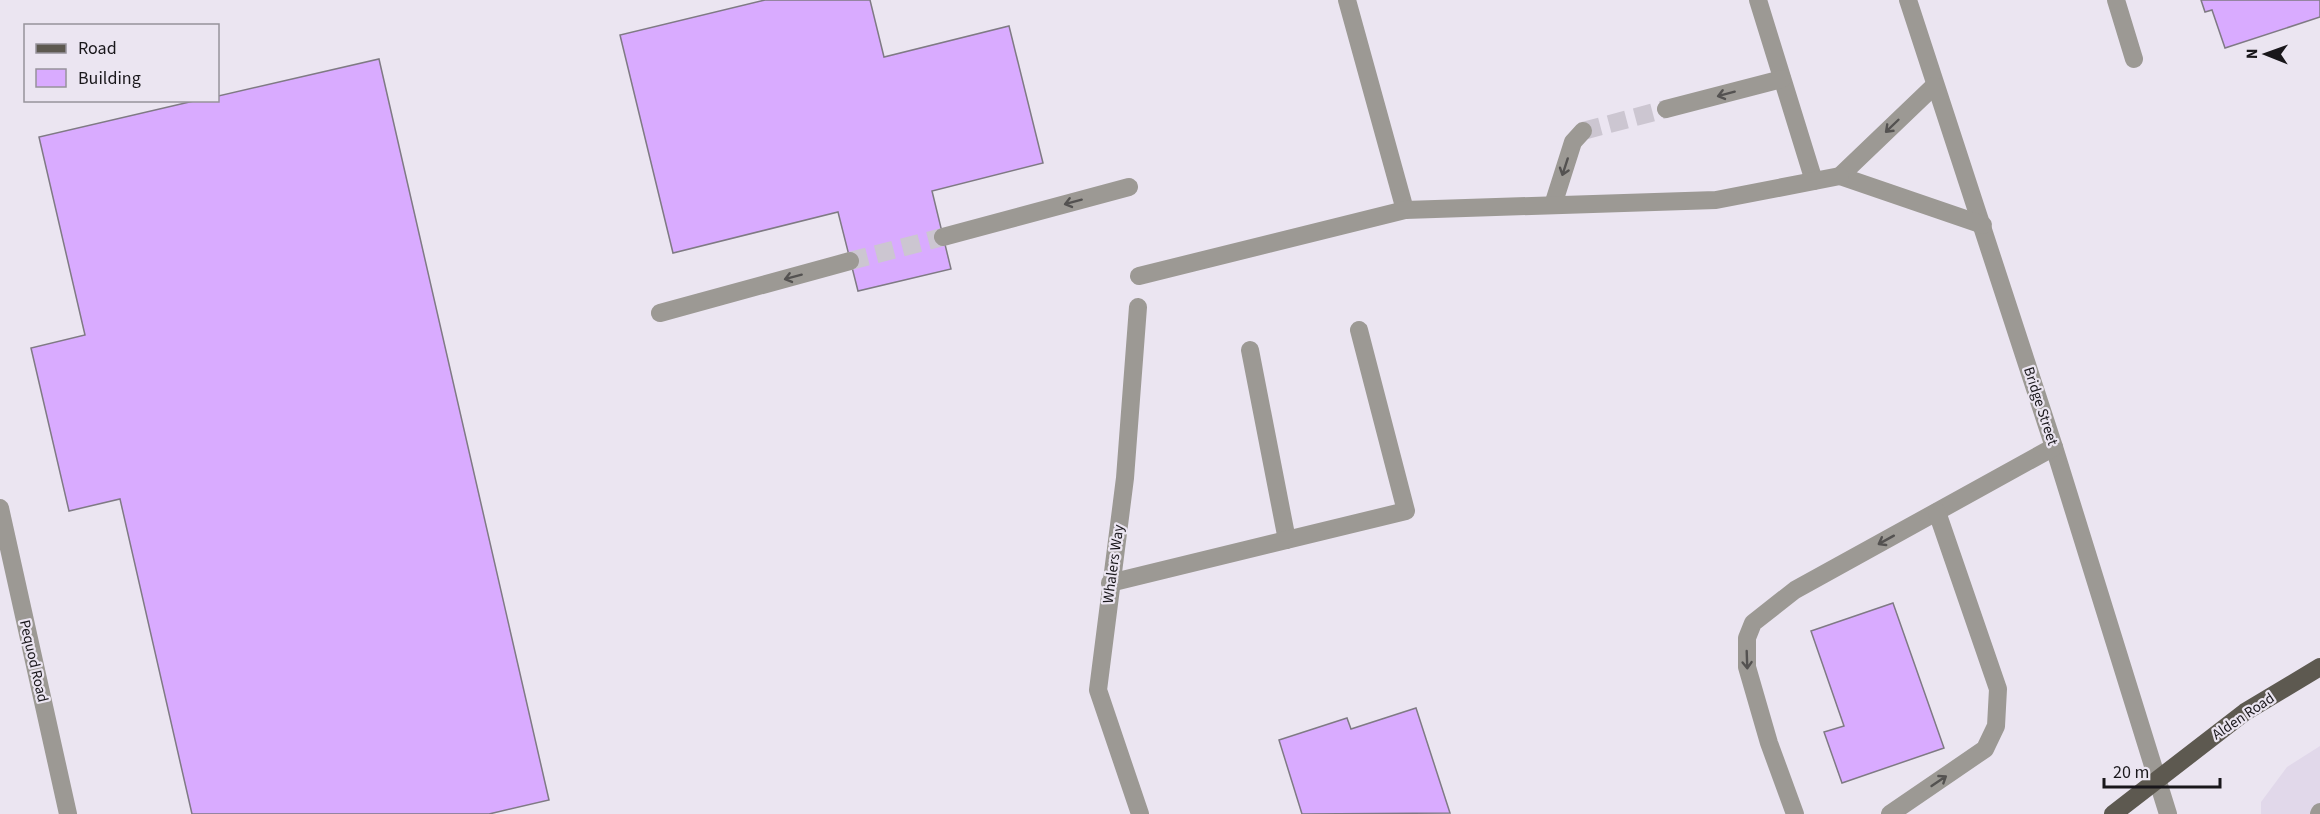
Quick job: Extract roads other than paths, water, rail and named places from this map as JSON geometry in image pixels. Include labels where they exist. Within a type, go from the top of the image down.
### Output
[{"type":"main road","name":"Alden Road","points":[[2114,814],[2156,778],[2245,712],[2320,667]]},
{"type":"street","points":[[1347,0],[1405,210]]},
{"type":"street","points":[[1758,0],[1814,181]]},
{"type":"street","name":"Bridge Street","points":[[1908,0],[1934,86],[1983,225],[2054,447],[2168,814]]},
{"type":"street","points":[[2116,0],[2134,58]]},
{"type":"street","points":[[1665,109],[1782,79]]},
{"type":"street","points":[[1840,176],[1934,86]]},
{"type":"street","points":[[1552,205],[1573,142],[1583,131]]},
{"type":"street","points":[[1139,276],[1405,210],[1716,200],[1840,176],[1983,225]]},
{"type":"street","points":[[943,237],[1130,187]]},
{"type":"street","points":[[660,313],[850,261]]},
{"type":"street","name":"Whalers Way","points":[[1138,307],[1125,478],[1098,690],[1140,814]]},
{"type":"street","points":[[1110,583],[1407,511],[1359,330]]},
{"type":"street","points":[[1250,350],[1287,540]]},
{"type":"street","points":[[1795,814],[1769,743],[1747,667],[1747,638],[1753,623],[1795,590],[2054,447]]},
{"type":"street","name":"Pequod Road","points":[[0,508],[68,814]]},
{"type":"street","points":[[1890,814],[1985,749],[1996,726],[1998,689],[1937,512]]},
{"type":"tunnel","points":[[1583,131],[1666,109]]},
{"type":"tunnel","points":[[850,261],[943,237]]}]
